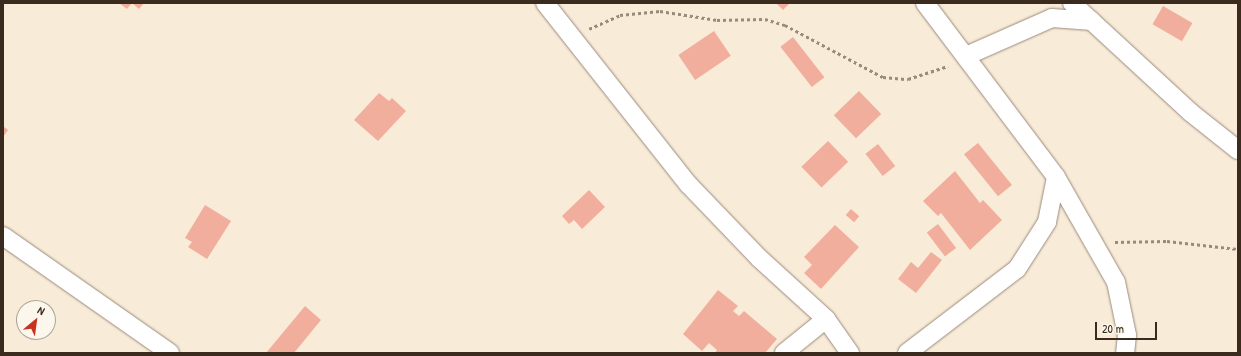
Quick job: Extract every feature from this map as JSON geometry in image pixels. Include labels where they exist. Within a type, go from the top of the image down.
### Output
[{"type":"street","points":[[545,3],[688,184],[759,258],[826,319],[850,353]]},
{"type":"street","points":[[925,3],[1056,177],[1116,282],[1127,335],[1125,353]]},
{"type":"street","points":[[1072,3],[1190,112],[1238,150]]},
{"type":"street","points":[[966,56],[1052,18],[1092,21]]},
{"type":"street","points":[[907,353],[1018,269],[1047,222],[1056,177]]},
{"type":"street","points":[[3,236],[170,353]]},
{"type":"street","points":[[784,353],[826,319]]},
{"type":"path","points":[[570,36],[620,15],[660,11],[717,20],[751,17],[778,23],[883,77],[908,79],[934,73],[966,56]]},
{"type":"path","points":[[1094,244],[1167,241],[1238,249]]},
{"type":"building","points":[[119,3],[132,3],[127,9]]},
{"type":"building","points":[[132,3],[144,3],[139,9]]},
{"type":"building","points":[[776,3],[790,3],[783,10]]},
{"type":"building","points":[[1163,6],[1192,23],[1182,41],[1152,24]]},
{"type":"building","points":[[714,31],[731,56],[695,80],[678,55]]},
{"type":"building","points":[[793,37],[824,77],[812,87],[780,47]]},
{"type":"building","points":[[859,91],[881,114],[856,138],[834,115]]},
{"type":"building","points":[[379,93],[389,101],[392,98],[406,111],[378,141],[354,120]]},
{"type":"building","points":[[3,126],[8,130],[3,137]]},
{"type":"building","points":[[828,141],[848,162],[822,188],[801,167]]},
{"type":"building","points":[[978,143],[1012,185],[998,196],[964,154]]},
{"type":"building","points":[[878,144],[895,166],[883,176],[865,154]]},
{"type":"building","points":[[955,171],[980,203],[983,200],[1002,220],[970,250],[941,213],[938,216],[923,201]]},
{"type":"building","points":[[589,190],[605,207],[582,229],[574,220],[569,224],[562,216]]},
{"type":"building","points":[[205,205],[231,221],[207,259],[188,247],[192,242],[185,238]]},
{"type":"building","points":[[851,209],[859,216],[854,222],[846,215]]},
{"type":"building","points":[[938,224],[956,248],[945,256],[927,232]]},
{"type":"building","points":[[835,225],[859,247],[821,289],[804,273],[812,265],[804,257]]},
{"type":"building","points":[[931,252],[942,260],[916,293],[898,279],[911,262],[918,268]]},
{"type":"building","points":[[718,290],[738,306],[733,311],[739,316],[744,311],[777,339],[765,353],[715,353],[717,350],[709,343],[702,351],[683,334]]},
{"type":"building","points":[[305,306],[321,320],[294,353],[266,353]]}]
